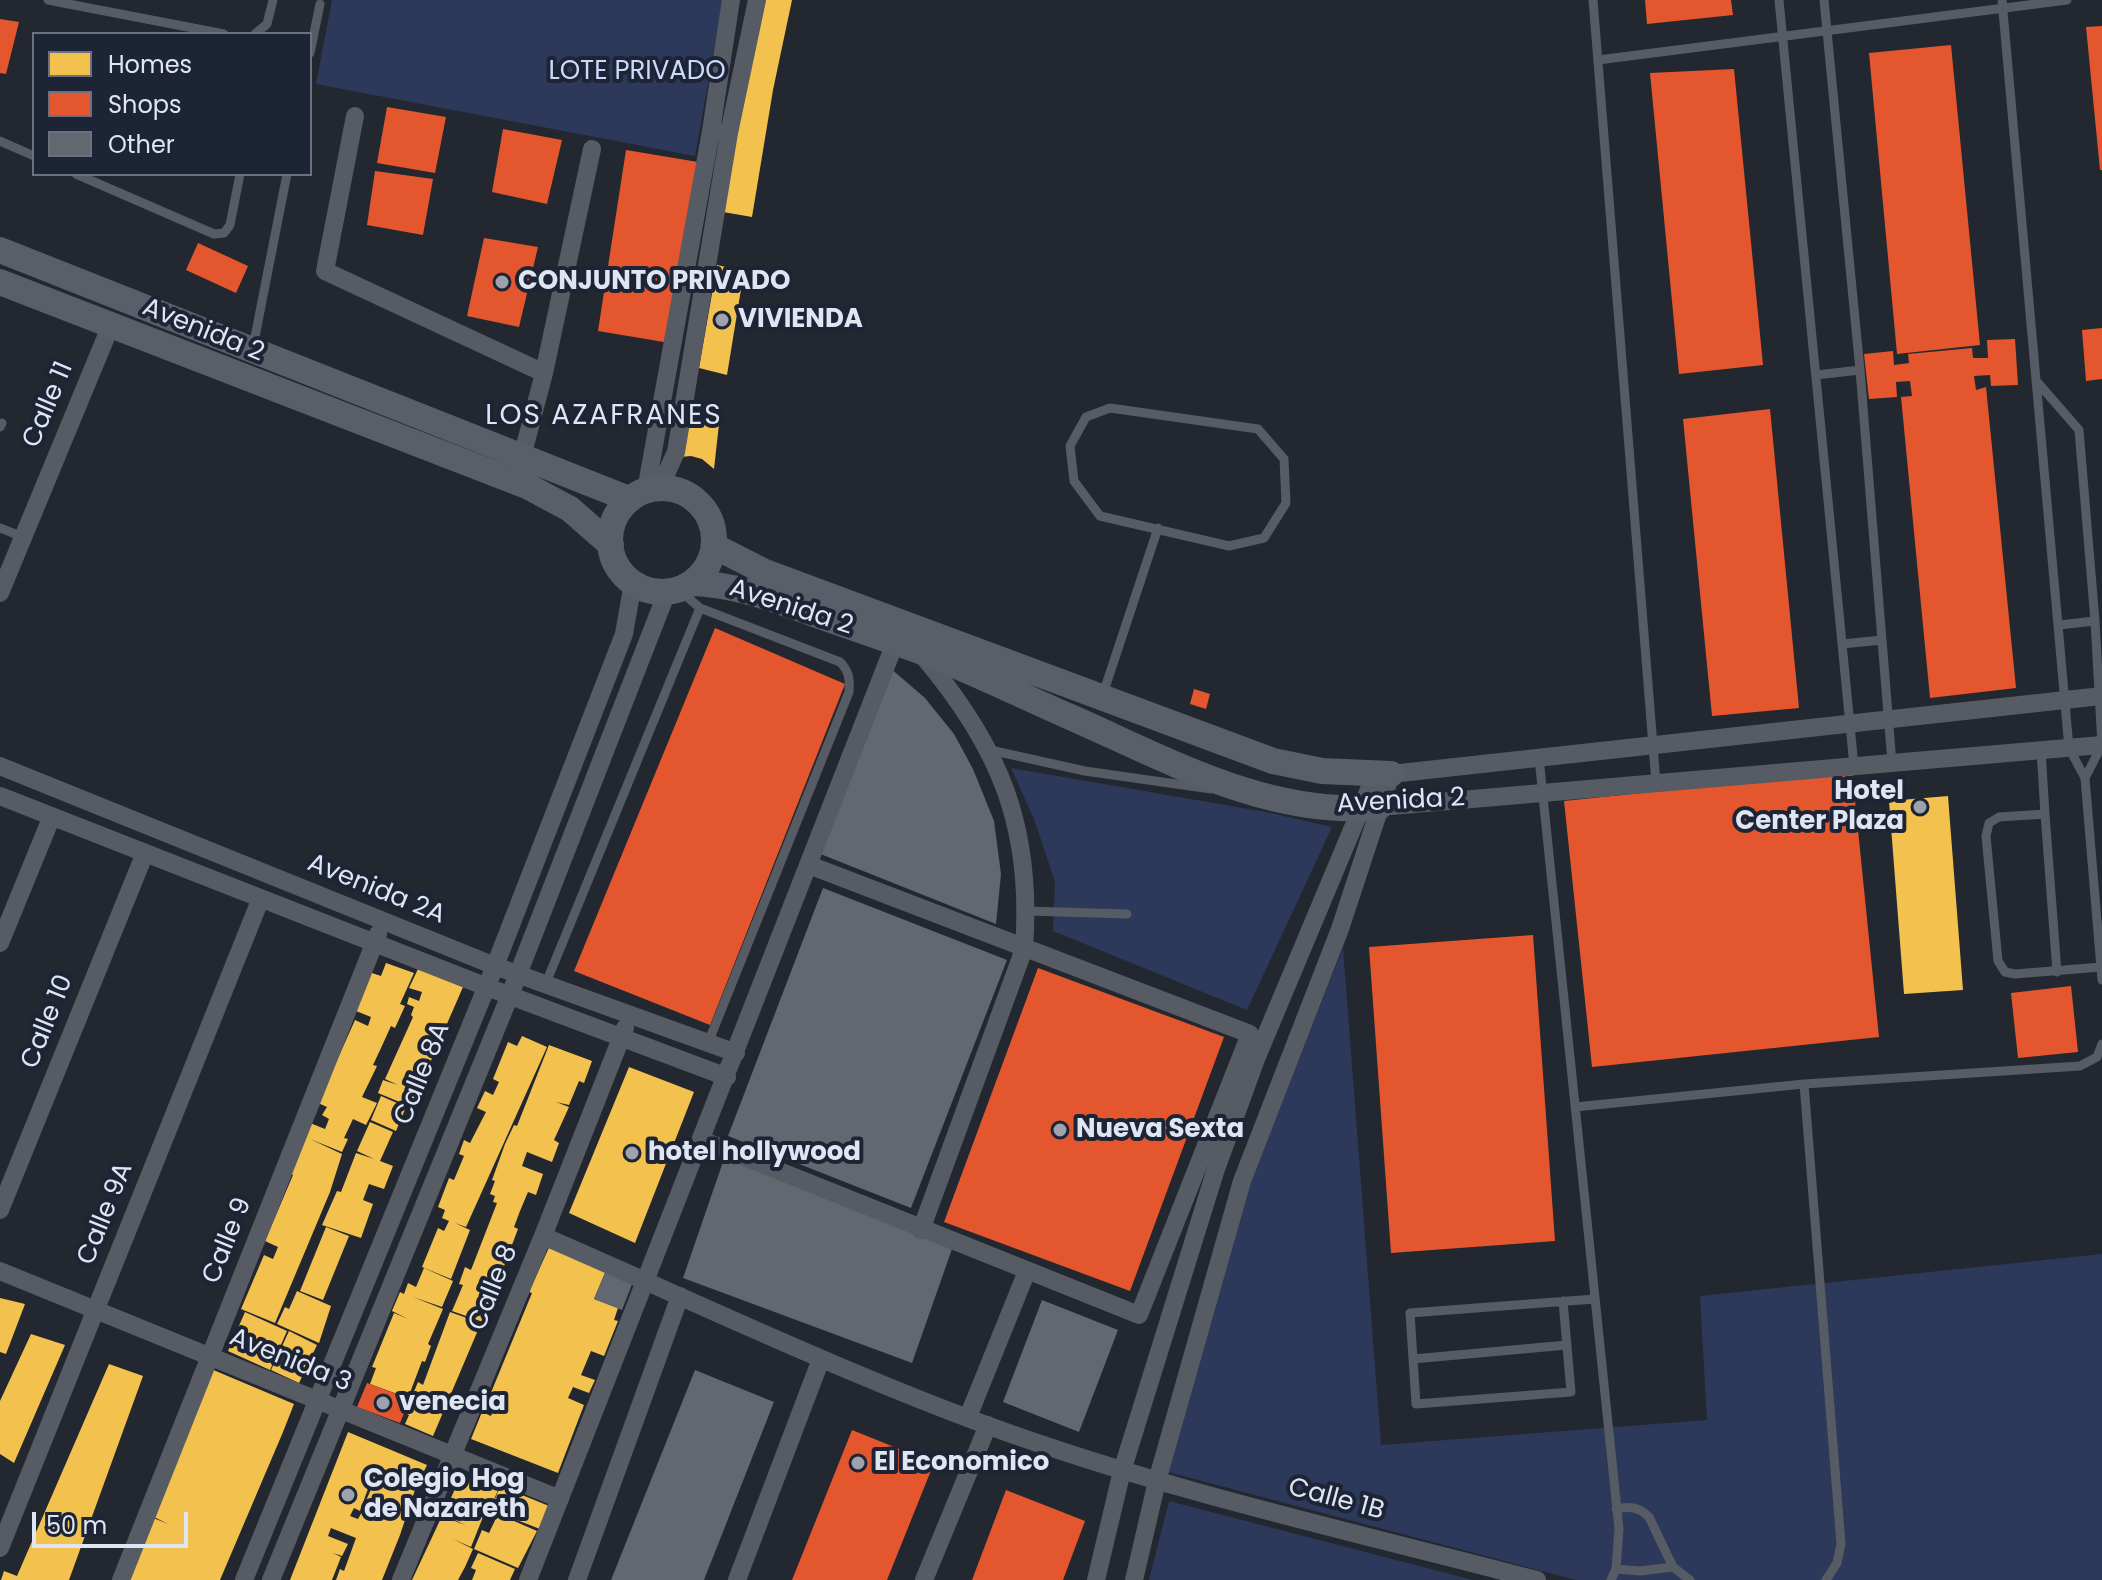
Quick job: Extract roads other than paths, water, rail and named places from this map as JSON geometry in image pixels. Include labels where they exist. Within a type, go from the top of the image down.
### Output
[{"type":"street","points":[[645,492],[678,490],[694,498],[706,511],[713,528],[714,546],[710,560],[684,593],[655,591],[633,583],[614,560],[611,545],[615,520],[645,492],[676,452],[720,132],[731,0]]},
{"type":"street","points":[[720,132],[757,0]]},
{"type":"street","points":[[355,116],[325,271],[544,373]]},
{"type":"street","points":[[522,457],[544,373],[592,149]]},
{"type":"street","name":"Avenida 2","points":[[0,250],[522,457],[645,492]]},
{"type":"street","name":"Avenida 2","points":[[0,282],[529,487],[570,509],[611,545]]},
{"type":"street","name":"Calle 11","points":[[0,593],[111,325]]},
{"type":"street","name":"Avenida 2","points":[[714,546],[765,572],[1102,698],[1273,761],[1322,771],[1383,774],[2101,696]]},
{"type":"street","name":"Calle 8A","points":[[244,1580],[487,987],[624,634],[633,583]]},
{"type":"street","name":"Avenida 2","points":[[684,593],[721,584],[758,594],[906,647],[1199,773],[1272,798],[1316,806],[1370,808],[2102,745]]},
{"type":"street","name":"Calle 8A","points":[[271,1580],[518,973],[684,593]]},
{"type":"street","points":[[528,1580],[809,865],[906,647],[953,691],[990,750],[1024,854],[1027,911],[1024,949],[921,1230]]},
{"type":"street","name":"Avenida 2A","points":[[0,766],[495,966],[736,1053]]},
{"type":"street","points":[[1096,1580],[1122,1471],[1215,1172],[1256,1059],[1383,774]]},
{"type":"street","name":"Avenida 2A","points":[[0,796],[487,987],[727,1077]]},
{"type":"street","points":[[1134,1580],[1157,1481],[1242,1181],[1340,929],[1370,808]]},
{"type":"street","points":[[0,943],[52,816]]},
{"type":"street","name":"Calle 10","points":[[0,1210],[145,853]]},
{"type":"street","points":[[702,1140],[1139,1315],[1250,1034],[809,865]]},
{"type":"street","name":"Calle 9A","points":[[0,1548],[261,898]]},
{"type":"street","name":"Calle 9","points":[[121,1580],[383,920]]},
{"type":"street","name":"Calle 8","points":[[401,1580],[543,1236],[630,1014]]},
{"type":"street","name":"Calle 1B","points":[[543,1236],[821,1359],[988,1425],[1157,1481],[1537,1580]]},
{"type":"street","name":"Avenida 3","points":[[0,1271],[560,1499]]},
{"type":"street","points":[[968,1417],[1027,1271]]},
{"type":"street","points":[[577,1580],[680,1296]]},
{"type":"street","points":[[737,1580],[821,1359]]},
{"type":"street","points":[[924,1580],[988,1425]]},
{"type":"lane","points":[[48,0],[214,32]]},
{"type":"lane","points":[[257,32],[267,24],[273,0]]},
{"type":"lane","points":[[1593,0],[1656,783]]},
{"type":"lane","points":[[1779,0],[1854,766]]},
{"type":"lane","points":[[1824,0],[1860,370],[1892,763]]},
{"type":"lane","points":[[1598,60],[2003,4],[2067,0]]},
{"type":"lane","points":[[312,43],[320,4]]},
{"type":"lane","points":[[2003,4],[2069,748],[2085,778],[2102,980]]},
{"type":"lane","points":[[0,141],[32,155]]},
{"type":"lane","points":[[81,176],[214,234],[224,233],[230,225],[240,176]]},
{"type":"lane","points":[[252,350],[287,176]]},
{"type":"lane","points":[[1816,375],[1860,370]]},
{"type":"lane","points":[[2038,383],[2079,430],[2101,696],[2102,745],[2085,778]]},
{"type":"lane","points":[[1110,408],[1258,429],[1284,459],[1286,503],[1264,538],[1229,546],[1158,528],[1100,516],[1074,481],[1070,446],[1086,417],[1110,408]]},
{"type":"lane","points":[[0,528],[23,537]]},
{"type":"lane","points":[[1102,698],[1158,528]]},
{"type":"lane","points":[[546,983],[684,593],[840,662],[848,670],[850,680],[849,692],[708,1043]]},
{"type":"lane","points":[[2059,625],[2095,621]]},
{"type":"lane","points":[[1842,644],[1882,640]]},
{"type":"lane","points":[[990,750],[1085,771],[1272,798]]},
{"type":"lane","points":[[2041,750],[2057,972]]},
{"type":"lane","points":[[1539,758],[1619,1529],[1616,1569],[1611,1580]]},
{"type":"lane","points":[[2045,814],[1999,817],[1989,823],[1986,836],[1998,961],[2005,972],[2015,974],[2101,967]]},
{"type":"lane","points":[[1027,911],[1127,914]]},
{"type":"lane","points":[[1575,1107],[1804,1084],[2080,1066],[2097,1057],[2102,1044]]},
{"type":"lane","points":[[1804,1084],[1841,1544],[1837,1563],[1826,1580]]},
{"type":"lane","points":[[1563,1301],[1571,1392],[1416,1404],[1410,1313],[1563,1301],[1595,1299]]},
{"type":"lane","points":[[1413,1359],[1567,1345]]},
{"type":"lane","points":[[1616,1509],[1636,1508],[1649,1517],[1673,1567],[1690,1580]]},
{"type":"lane","points":[[1616,1569],[1640,1571],[1673,1567]]},
{"type":"place","name":"CONJUNTO PRIVADO","points":[[502,282]]},
{"type":"place","name":"VIVIENDA","points":[[722,320]]},
{"type":"place","name":"Hotel Center Plaza","points":[[1920,807]]},
{"type":"place","name":"Nueva Sexta","points":[[1060,1130]]},
{"type":"place","name":"hotel hollywood","points":[[632,1153]]},
{"type":"place","name":"venecia","points":[[383,1403]]},
{"type":"place","name":"El Economico","points":[[858,1463]]},
{"type":"place","name":"Colegio Hog de Nazareth","points":[[348,1495]]},
{"type":"district","name":"LOS AZAFRANES","points":[[604,417]]},
{"type":"park label","name":"LOTE PRIVADO","points":[[637,72]]}]
